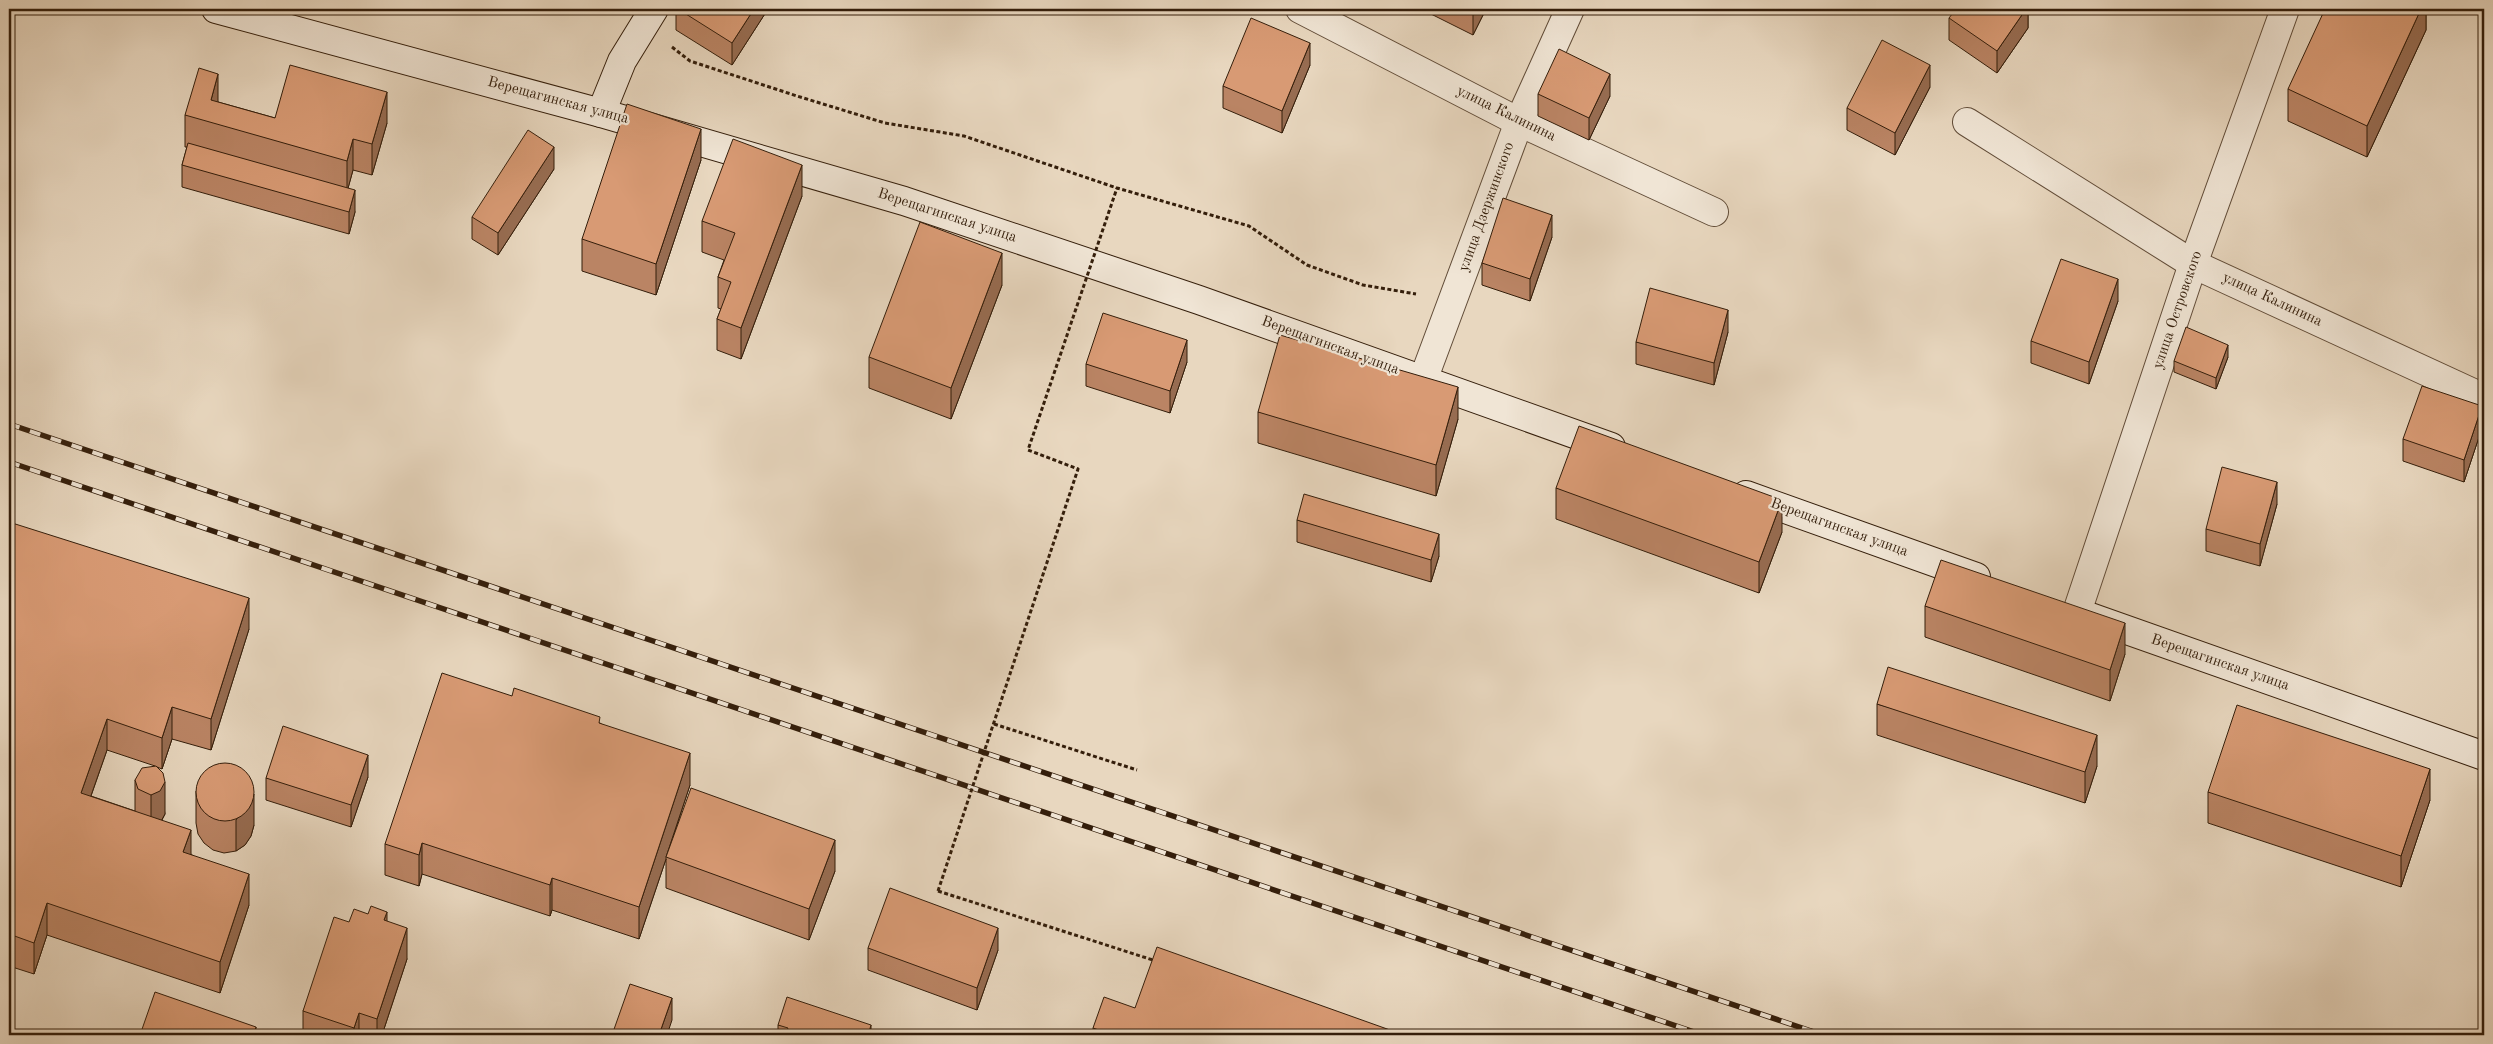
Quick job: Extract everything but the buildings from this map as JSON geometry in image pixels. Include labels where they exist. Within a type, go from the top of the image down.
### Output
[{"type":"main road","name":"Верещагинская улица","points":[[216,9],[601,112],[904,201],[1199,300],[1638,456]]},
{"type":"main road","points":[[601,112],[622,61],[654,9]]},
{"type":"main road","name":"улица Калинина","points":[[1300,9],[1519,122],[1714,212]]},
{"type":"main road","name":"улица Дзержинского","points":[[1423,380],[1519,122],[1570,9]]},
{"type":"main road","name":"улица Островского","points":[[2077,612],[2193,264],[2285,9]]},
{"type":"main road","name":"улица Калинина","points":[[1967,122],[2193,264],[2484,398]]},
{"type":"main road","name":"Верещагинская улица","points":[[1722,486],[2002,586]]},
{"type":"main road","name":"Верещагинская улица","points":[[2049,602],[2484,756]]},
{"type":"path","points":[[670,45],[690,61],[797,96],[884,123],[964,136],[1117,188],[1248,226],[1307,265],[1362,285],[1426,296],[1454,297]]},
{"type":"path","points":[[1117,188],[1028,450],[1078,469],[938,891],[1165,964]]},
{"type":"path","points":[[994,724],[1138,770]]},
{"type":"railway","points":[[9,424],[1823,1035]]},
{"type":"railway","points":[[9,462],[1703,1035]]}]
